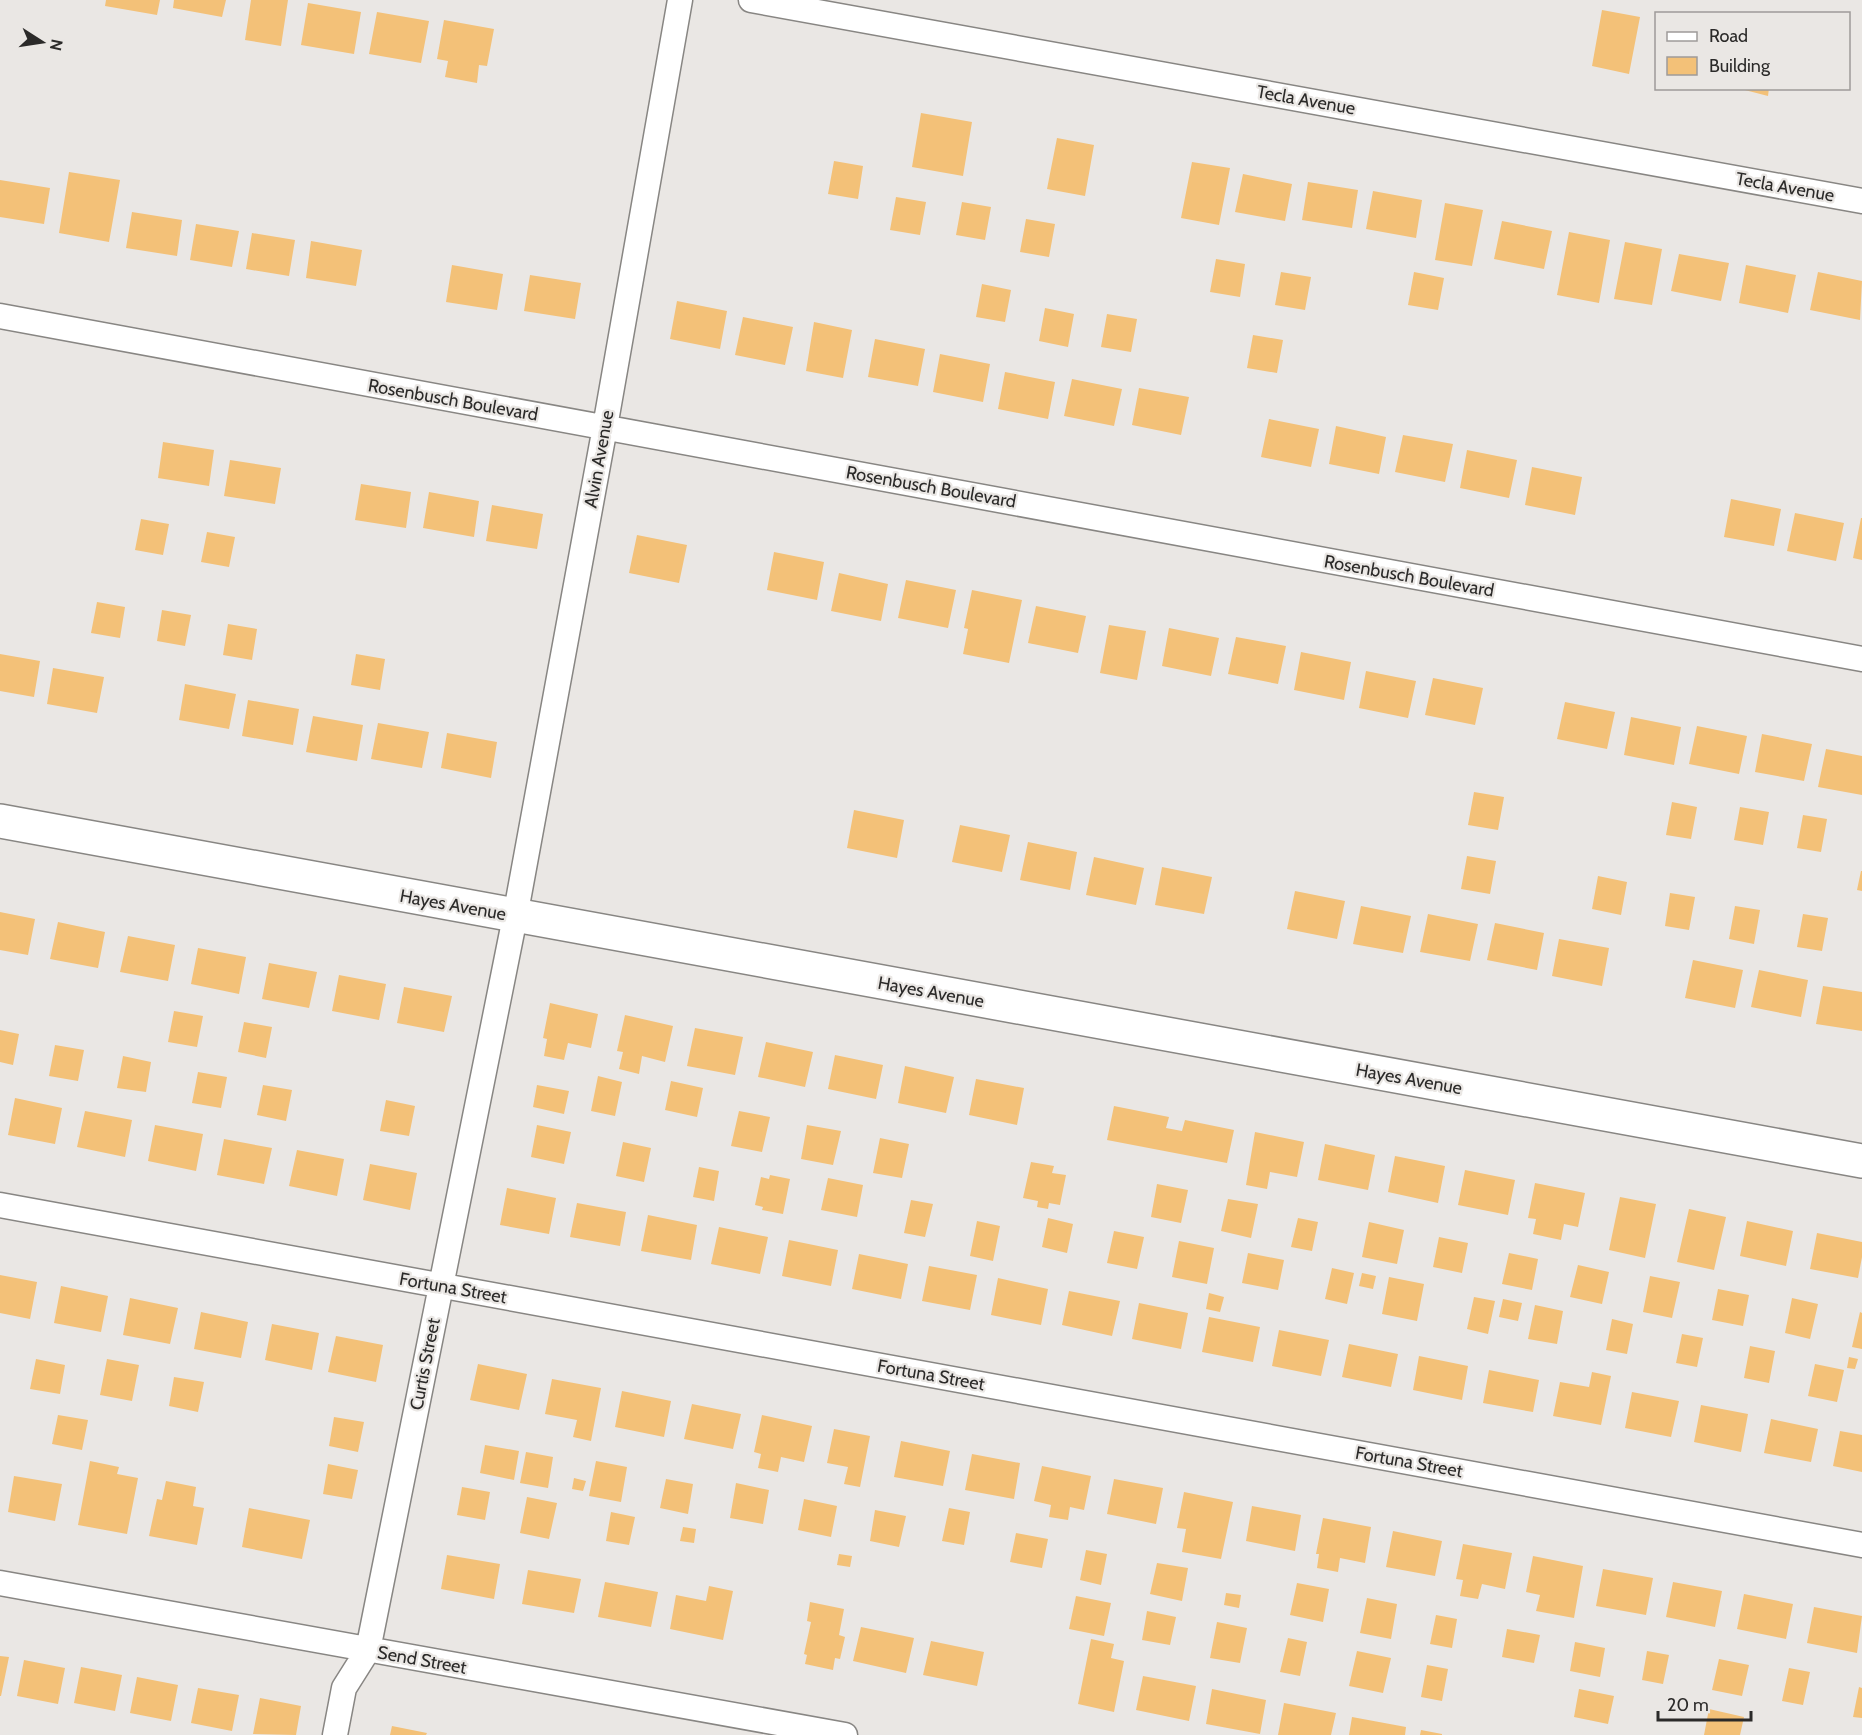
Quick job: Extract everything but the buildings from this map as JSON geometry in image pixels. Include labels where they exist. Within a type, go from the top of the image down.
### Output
[{"type":"street","name":"Alvin Avenue","points":[[515,916],[605,427],[680,0]]},
{"type":"street","name":"Tecla Avenue","points":[[751,0],[1862,201]]},
{"type":"street","name":"Rosenbusch Boulevard","points":[[0,316],[1862,659]]},
{"type":"street","name":"Hayes Avenue","points":[[0,821],[1862,1161]]},
{"type":"street","name":"Curtis Street","points":[[335,1735],[344,1688],[368,1650],[515,916]]},
{"type":"street","name":"Fortuna Street","points":[[0,1205],[1862,1545]]},
{"type":"street","name":"Send Street","points":[[0,1582],[845,1735]]}]
